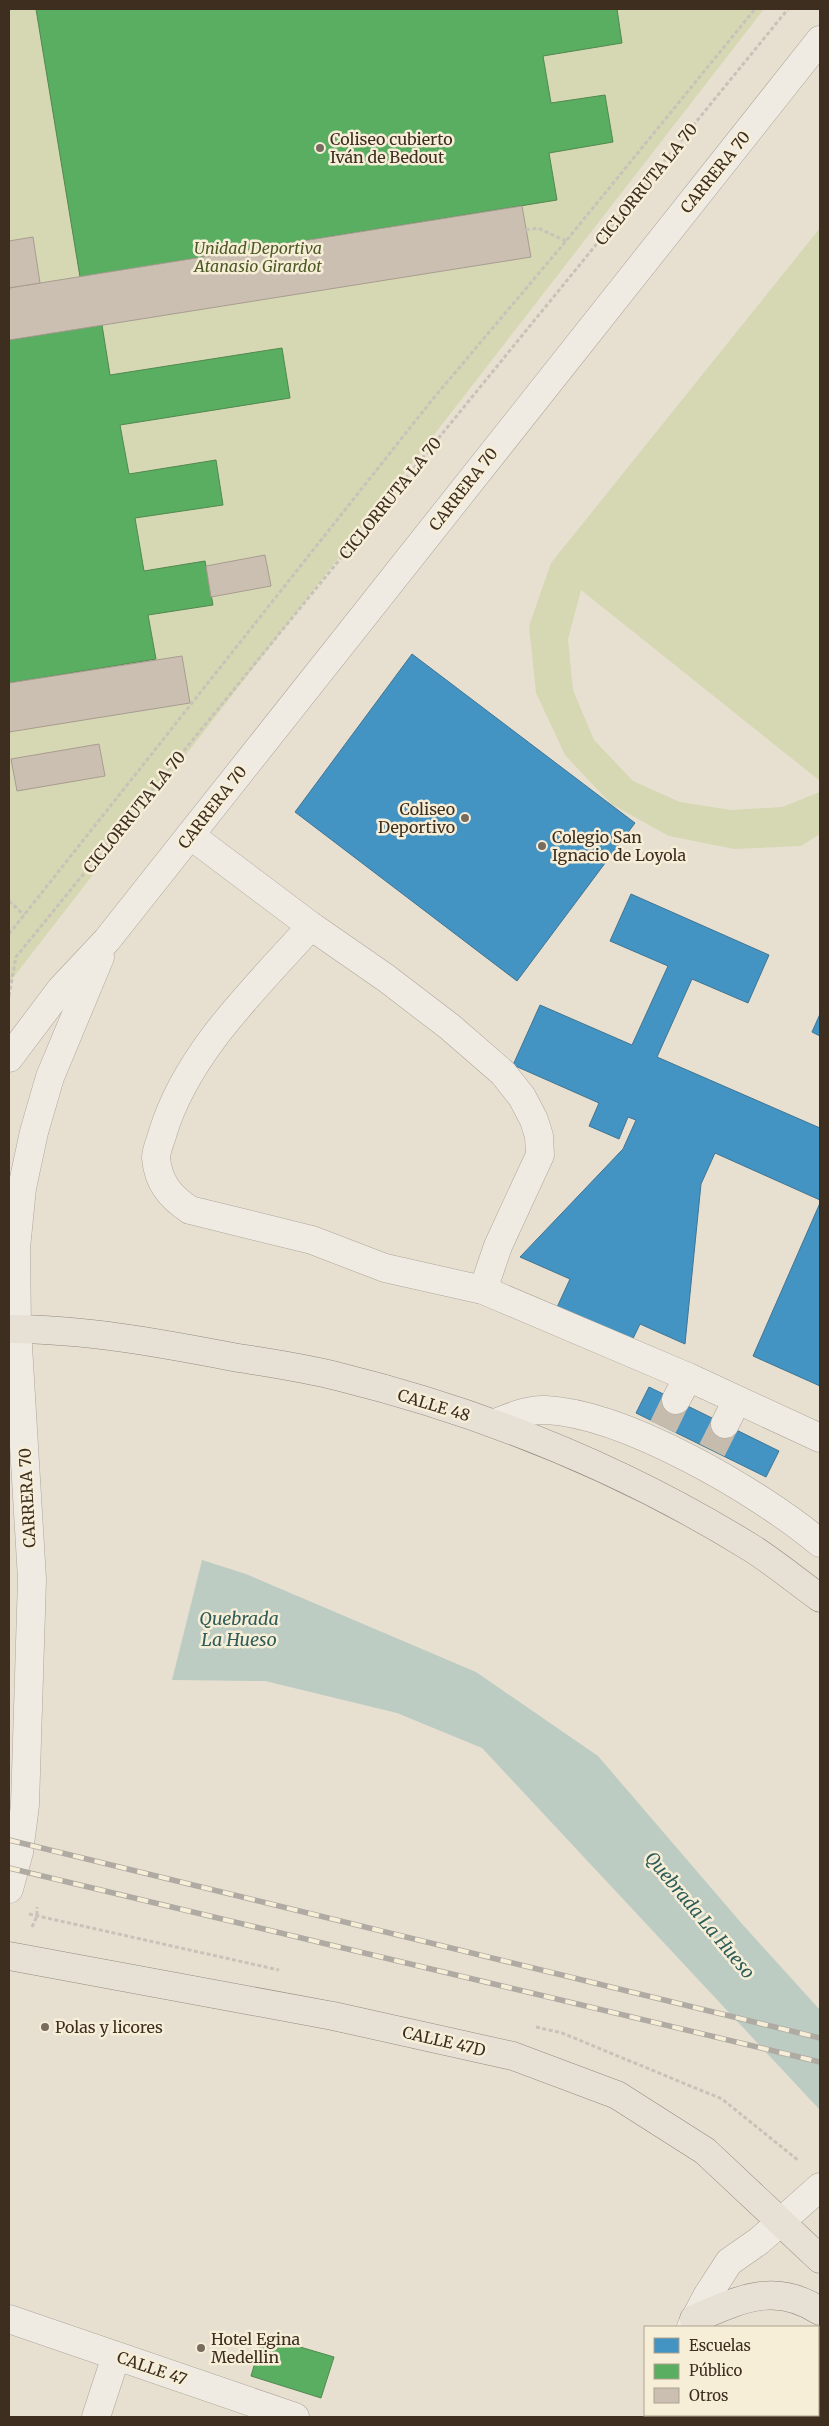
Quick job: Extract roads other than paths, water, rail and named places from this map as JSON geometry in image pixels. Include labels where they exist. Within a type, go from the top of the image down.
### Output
[{"type":"main road","name":"CALLE 48","points":[[13,1329],[53,1329],[204,1351],[340,1377],[495,1423],[581,1458],[676,1505],[754,1550],[820,1598]]},
{"type":"main road","name":"CALLE 47D","points":[[9,1956],[333,2016],[513,2056],[618,2095],[705,2150],[755,2196],[779,2223],[820,2259]]},
{"type":"main road","points":[[693,2323],[737,2301],[768,2294],[802,2301],[820,2311]]},
{"type":"street","name":"CARRERA 70","points":[[9,1058],[61,989],[107,940],[820,40]]},
{"type":"street","points":[[190,835],[450,1027],[513,1083],[534,1120],[539,1136],[540,1154],[498,1246],[483,1290]]},
{"type":"street","points":[[311,926],[222,1027],[187,1079],[168,1114],[156,1156],[161,1183],[177,1202],[190,1210],[312,1240],[385,1268],[483,1290],[682,1389],[737,1400],[820,1438]]},
{"type":"street","name":"CARRERA 70","points":[[9,1889],[19,1852],[25,1805],[32,1579],[13,1329],[16,1248],[22,1188],[34,1132],[50,1076],[107,940]]},
{"type":"street","points":[[725,1424],[737,1400]]},
{"type":"street","points":[[495,1423],[527,1412],[545,1410],[659,1435],[707,1459],[820,1543]]},
{"type":"street","points":[[693,2323],[730,2262],[820,2187]]},
{"type":"street","name":"CALLE 47","points":[[9,2319],[295,2417]]},
{"type":"street","points":[[96,2417],[116,2356]]},
{"type":"water","name":"Quebrada La Hueso","points":[[202,1560],[246,1574],[476,1672],[598,1756],[743,1925],[820,2010],[820,2110],[482,1748],[397,1713],[265,1681],[172,1680]]},
{"type":"tunnel","points":[[663,1427],[676,1400]]},
{"type":"tunnel","points":[[712,1450],[725,1424]]},
{"type":"railway","points":[[9,1840],[820,2038]]},
{"type":"railway","points":[[9,1868],[820,2062]]},
{"type":"place","name":"Coliseo cubierto Iván de Bedout","points":[[320,148]]},
{"type":"place","name":"Coliseo Deportivo","points":[[465,818]]},
{"type":"place","name":"Colegio San Ignacio de Loyola","points":[[542,846]]},
{"type":"place","name":"Polas y licores","points":[[45,2027]]},
{"type":"place","name":"Hotel Egina Medellin","points":[[201,2348]]},
{"type":"park label","name":"Unidad Deportiva Atanasio Girardot","points":[[258,257]]}]
